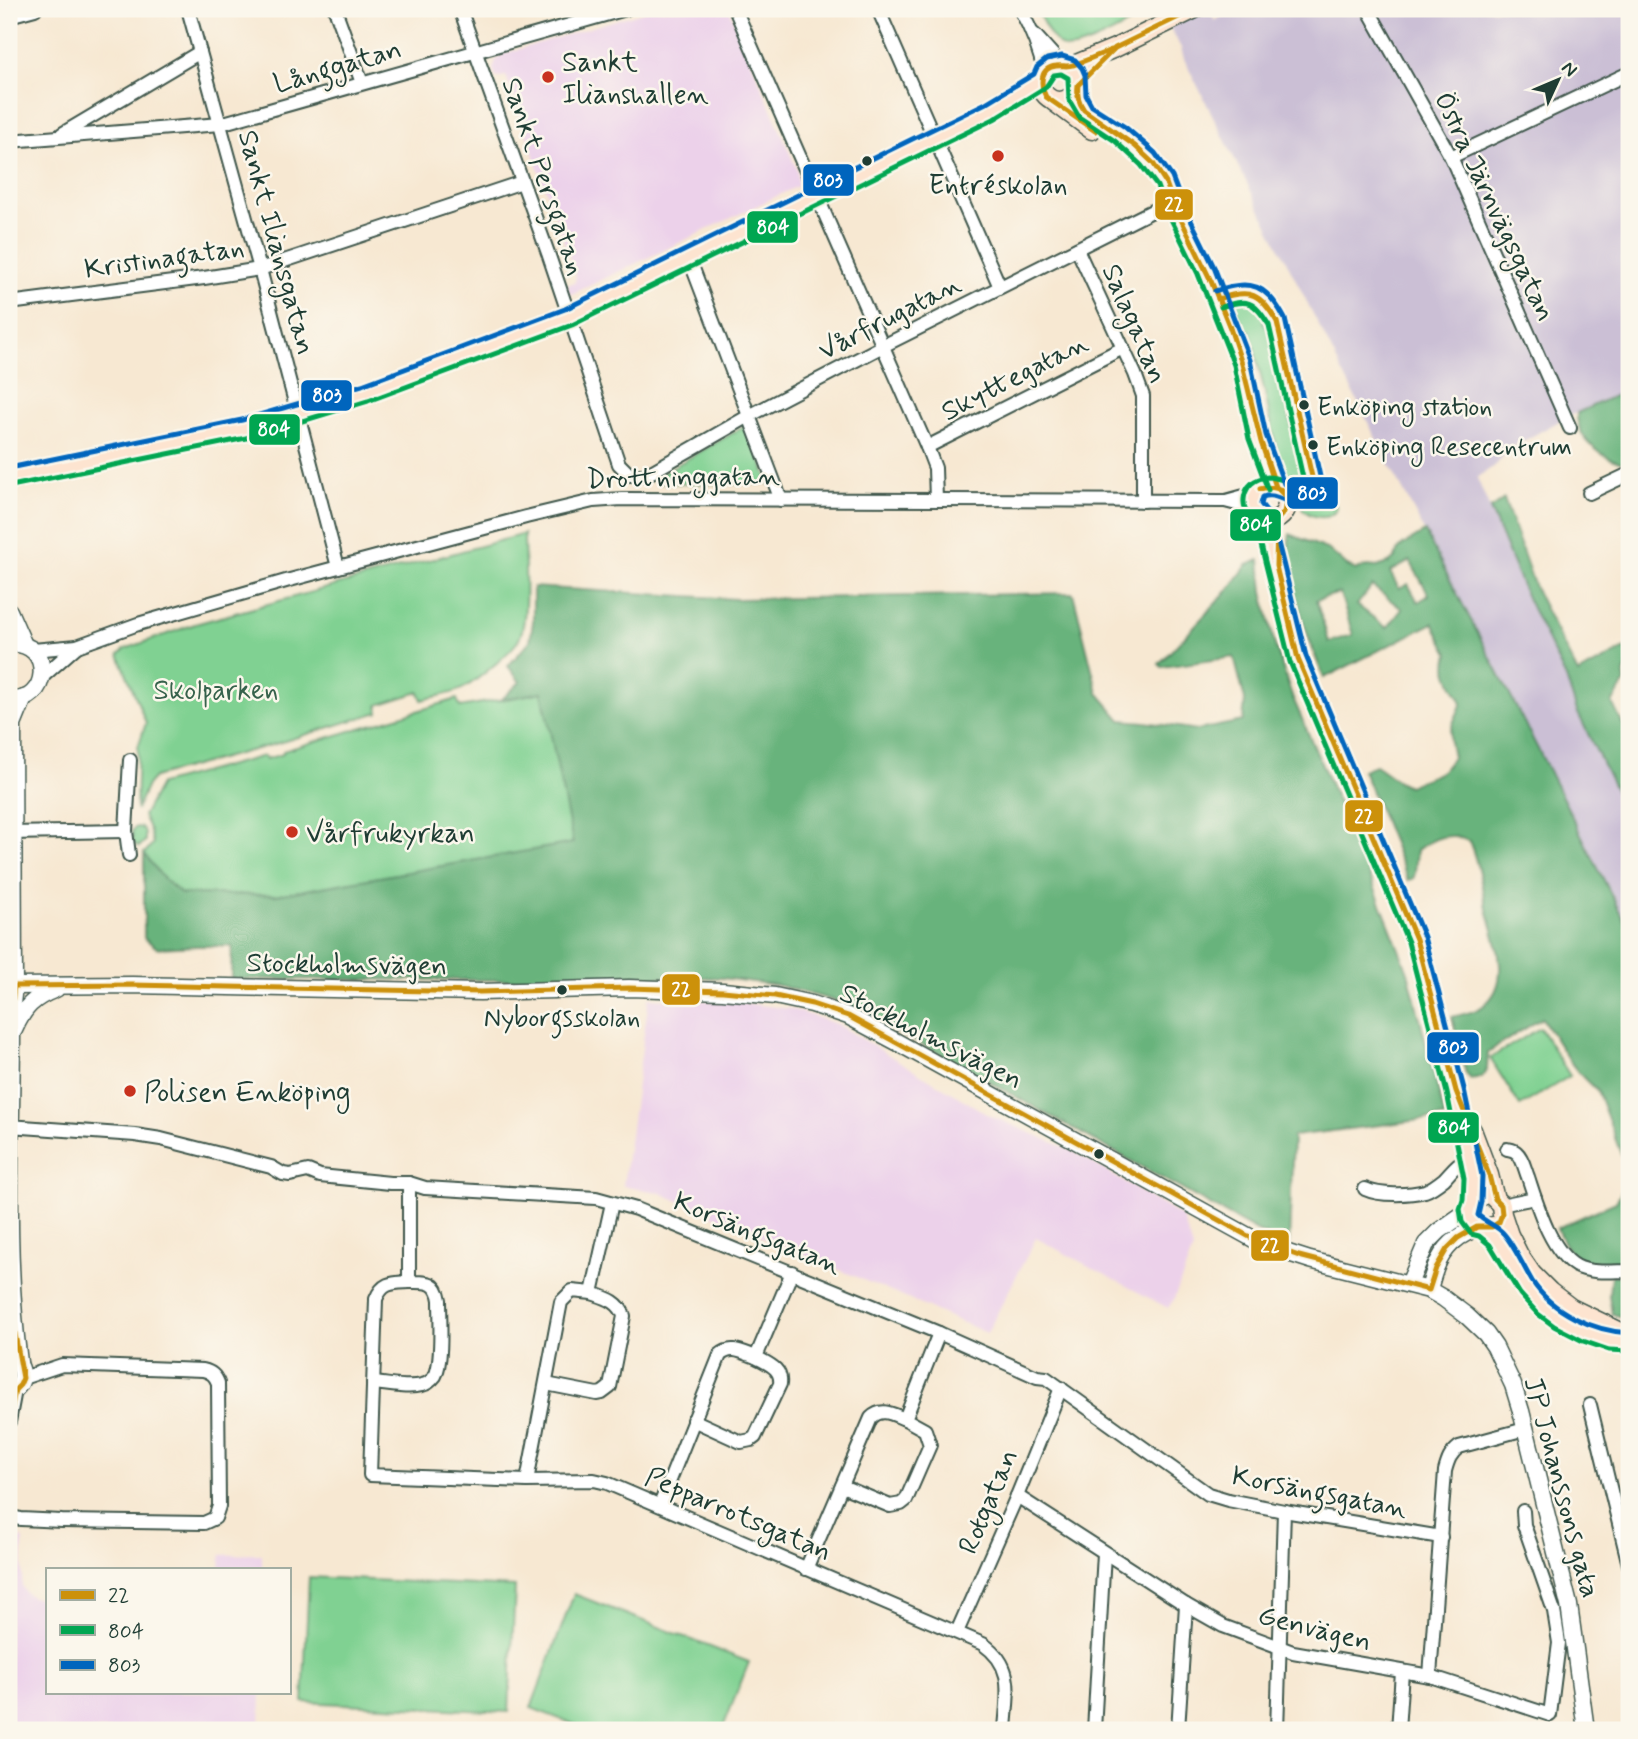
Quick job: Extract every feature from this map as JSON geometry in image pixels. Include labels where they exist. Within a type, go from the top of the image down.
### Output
[{"type":"main road","points":[[1046,87],[1050,67],[1066,66],[1115,48],[1195,9]]},
{"type":"main road","points":[[1046,87],[1061,102],[1067,100],[1115,48]]},
{"type":"main road","points":[[1066,66],[1074,73],[1077,98],[1086,112],[1120,134],[1148,159],[1165,182],[1206,270],[1242,363],[1258,436],[1264,503],[1298,659],[1416,939],[1456,1091],[1473,1178],[1470,1218],[1497,1239],[1527,1289],[1543,1307],[1586,1333],[1611,1341],[1629,1342]]},
{"type":"main road","points":[[9,477],[244,429],[298,414],[365,393],[568,317],[934,137],[1046,87]]},
{"type":"main road","points":[[1046,87],[1079,121],[1124,149],[1158,189],[1172,201]]},
{"type":"main road","points":[[1456,1091],[1519,1255],[1532,1274],[1571,1308],[1629,1336]]},
{"type":"main road","points":[[1471,1206],[1479,1197],[1487,1196],[1499,1206]]},
{"type":"main road","points":[[1480,1228],[1492,1227],[1499,1222],[1499,1206]]},
{"type":"street","points":[[9,16],[35,9]]},
{"type":"street","name":"Sankt Iliansgatan","points":[[188,9],[338,567]]},
{"type":"street","points":[[335,9],[362,83]]},
{"type":"street","name":"Sankt Persgatan","points":[[460,9],[548,253],[619,464],[629,474]]},
{"type":"street","name":"Långgatan","points":[[9,141],[220,124],[476,52],[594,14],[625,9]]},
{"type":"street","points":[[735,9],[927,447],[935,468],[936,500]]},
{"type":"street","points":[[878,9],[1000,287]]},
{"type":"street","points":[[1020,9],[1032,32],[1046,87]]},
{"type":"street","name":"Östra Järnvägsgatan","points":[[1368,9],[1451,157],[1570,428]]},
{"type":"street","points":[[1032,32],[1066,66]]},
{"type":"street","name":"Långgatan","points":[[57,137],[200,52]]},
{"type":"street","points":[[1451,157],[1629,73]]},
{"type":"street","name":"Kristinagatan","points":[[9,303],[260,269],[522,182]]},
{"type":"street","name":"Vårfrugatan","points":[[629,474],[646,475],[748,416],[1172,201]]},
{"type":"street","name":"Salagatan","points":[[1077,249],[1143,396],[1143,501]]},
{"type":"street","points":[[689,258],[781,500]]},
{"type":"street","name":"Skyttegatan","points":[[927,447],[1123,348]]},
{"type":"street","points":[[1589,493],[1629,474]]},
{"type":"street","name":"Drottninggatan","points":[[22,646],[77,646],[138,624],[286,581],[593,501],[1264,503]]},
{"type":"street","points":[[9,611],[22,646],[39,658],[41,678]]},
{"type":"street","name":"Drottninggatan","points":[[11,720],[16,698],[32,693],[41,678],[77,646]]},
{"type":"street","points":[[9,1422],[15,1376],[10,1271],[11,720]]},
{"type":"street","points":[[129,855],[126,831],[131,760]]},
{"type":"street","points":[[12,833],[126,831]]},
{"type":"street","name":"Stockholmsvägen","points":[[11,986],[132,985],[480,992],[629,988],[723,991],[775,996],[848,1016],[1256,1241],[1310,1260],[1429,1290]]},
{"type":"street","points":[[12,1036],[26,1008],[46,993],[63,986]]},
{"type":"street","name":"Korsängsgatan","points":[[10,1126],[161,1139],[271,1167],[290,1175],[308,1171],[320,1176],[409,1183],[425,1188],[596,1198],[636,1209],[939,1333],[1037,1377],[1045,1378],[1208,1493],[1228,1500],[1284,1511],[1440,1537]]},
{"type":"street","points":[[1507,1149],[1513,1150],[1521,1158],[1550,1235],[1569,1260],[1588,1270],[1629,1271]]},
{"type":"street","points":[[1365,1189],[1373,1193],[1396,1194],[1427,1190],[1469,1158]]},
{"type":"street","points":[[409,1183],[409,1282]]},
{"type":"street","points":[[1499,1206],[1535,1198]]},
{"type":"street","points":[[592,1293],[612,1203]]},
{"type":"street","points":[[1409,1284],[1426,1244],[1471,1206]]},
{"type":"street","points":[[1429,1290],[1444,1250],[1456,1239],[1480,1228]]},
{"type":"street","points":[[756,1357],[792,1272]]},
{"type":"street","points":[[429,1282],[436,1287],[440,1300],[439,1365],[435,1376],[430,1382],[414,1386],[373,1383],[376,1299],[379,1292],[390,1283],[429,1282]]},
{"type":"street","name":"JP Johanssons gata","points":[[1429,1290],[1456,1307],[1486,1334],[1513,1385],[1569,1605],[1586,1730]]},
{"type":"street","points":[[527,1481],[561,1302],[572,1291],[592,1293],[615,1302],[624,1316],[610,1387],[597,1394],[546,1384]]},
{"type":"street","points":[[905,1419],[939,1333]]},
{"type":"street","points":[[660,1505],[693,1420],[720,1355],[732,1349],[756,1357],[776,1368],[781,1379],[780,1384],[755,1437],[741,1442],[693,1420]]},
{"type":"street","points":[[9,1517],[62,1521],[204,1523],[215,1518],[219,1506],[218,1383],[210,1372],[62,1365],[15,1376]]},
{"type":"street","name":"Pepparrotsgatan","points":[[373,1383],[370,1475],[527,1481],[594,1480],[607,1483],[983,1644],[994,1651],[1001,1661],[1007,1680],[1005,1730]]},
{"type":"street","name":"Rotgatan","points":[[957,1632],[1061,1388]]},
{"type":"street","points":[[1590,1405],[1629,1565]]},
{"type":"street","points":[[806,1569],[871,1418],[874,1414],[886,1411],[925,1430],[930,1445],[906,1500],[901,1504],[890,1506],[842,1486]]},
{"type":"street","points":[[1430,1676],[1448,1461],[1452,1452],[1459,1447],[1525,1429]]},
{"type":"street","name":"Genvägen","points":[[1017,1496],[1223,1626],[1293,1652],[1430,1676],[1550,1715],[1559,1643],[1554,1611],[1524,1525],[1523,1511]]},
{"type":"street","points":[[1277,1730],[1284,1511]]},
{"type":"street","points":[[1094,1730],[1104,1553]]},
{"type":"street","points":[[1178,1730],[1186,1605]]},
{"type":"street","points":[[1398,1730],[1402,1672]]},
{"type":"shaded area","points":[[652,9],[729,9],[797,170],[798,186],[570,295],[567,285],[575,282],[576,276],[506,76],[496,78],[493,69],[496,60],[503,54]]},
{"type":"shaded area","points":[[1160,9],[1209,9],[1215,21],[1232,9],[1629,9],[1629,389],[1563,419],[1509,449],[1497,464],[1477,478],[1528,600],[1566,678],[1577,711],[1629,818],[1629,930],[1385,456]]},
{"type":"shaded area","points":[[649,998],[736,1002],[791,1009],[837,1024],[989,1115],[1071,1150],[1182,1217],[1193,1249],[1174,1299],[1168,1308],[1036,1238],[987,1333],[658,1192],[623,1186]]},
{"type":"shaded area","points":[[23,1537],[22,1586],[32,1597],[46,1600],[46,1694],[261,1694],[260,1730],[9,1730],[9,1543]]},
{"type":"shaded area","points":[[262,1554],[262,1568],[220,1568],[221,1555]]},
{"type":"green space","points":[[1036,9],[1155,9],[1110,34],[1084,45],[1065,48],[1048,31]]},
{"type":"green space","points":[[1241,298],[1260,307],[1267,319],[1263,322],[1274,338],[1304,481],[1297,486],[1288,485],[1280,467],[1250,331],[1245,329],[1235,309]]},
{"type":"green space","points":[[1629,389],[1628,464],[1609,458],[1586,440],[1577,413]]},
{"type":"green space","points":[[747,425],[770,484],[656,483],[654,478]]},
{"type":"green space","points":[[1330,499],[1337,508],[1325,517],[1311,515],[1302,509],[1303,502]]},
{"type":"green space","points":[[1504,499],[1537,593],[1578,674],[1629,646],[1625,682],[1612,703],[1629,737],[1629,818],[1577,711],[1566,678],[1528,600],[1490,509]]},
{"type":"green space","points":[[1425,532],[1629,930],[1629,1264],[1595,1263],[1580,1258],[1565,1246],[1557,1228],[1616,1202],[1626,1183],[1627,1170],[1597,1090],[1573,1066],[1542,1018],[1488,1052],[1487,1069],[1482,1077],[1471,1079],[1466,1074],[1452,1017],[1483,1006],[1498,985],[1500,973],[1500,960],[1478,866],[1469,841],[1456,836],[1446,836],[1424,845],[1417,850],[1415,873],[1413,879],[1408,880],[1363,770],[1375,765],[1409,786],[1439,773],[1448,764],[1453,757],[1451,730],[1462,702],[1448,673],[1449,653],[1433,623],[1324,678],[1305,627],[1293,585],[1288,548],[1290,534],[1329,550],[1347,566],[1356,570],[1389,563],[1403,545]],"holes":[[[1410,561],[1429,595],[1418,602],[1408,584],[1399,589],[1390,572]],[[1372,586],[1402,609],[1387,628],[1357,605]],[[1340,593],[1353,635],[1329,642],[1316,600]]]},
{"type":"green space","name":"Skolparken","points":[[524,534],[525,601],[520,637],[504,657],[470,684],[454,692],[422,700],[419,692],[378,705],[379,712],[154,777],[147,785],[136,810],[138,747],[146,723],[119,655],[125,649],[195,624]]},
{"type":"green space","points":[[1260,560],[1263,591],[1274,642],[1292,696],[1365,864],[1408,972],[1445,1117],[1293,1136],[1289,1245],[1257,1231],[843,1003],[777,985],[722,978],[680,977],[523,980],[231,979],[232,946],[157,948],[144,938],[144,854],[163,878],[181,894],[277,895],[573,843],[542,692],[501,700],[520,682],[508,666],[530,641],[533,587],[736,599],[1073,593],[1098,693],[1121,720],[1198,730],[1243,721],[1245,700],[1234,657],[1162,667],[1159,664],[1231,587],[1247,565]]},
{"type":"green space","points":[[542,692],[574,843],[277,895],[181,894],[163,878],[144,854],[153,843],[143,816],[160,784],[264,756],[266,759],[283,754],[283,751],[457,699],[460,707]]},
{"type":"green space","points":[[136,827],[142,828],[145,833],[145,841],[139,847],[133,843],[132,831]]},
{"type":"green space","points":[[1540,1028],[1570,1076],[1520,1106],[1490,1058]]},
{"type":"green space","points":[[1611,1275],[1629,1276],[1629,1319],[1612,1314],[1609,1295]]},
{"type":"green space","points":[[309,1577],[515,1587],[509,1712],[303,1702]]},
{"type":"green space","points":[[574,1594],[749,1662],[722,1730],[589,1730],[531,1708]]},
{"type":"green space","points":[[310,1727],[423,1730],[310,1730]]},
{"type":"transit line","name":"22","points":[[1195,9],[1115,48],[1078,85],[1078,98],[1084,110],[1135,146],[1153,163],[1166,183],[1230,328],[1276,487]]},
{"type":"transit line","name":"22","points":[[1095,131],[1046,97],[1042,78],[1050,67],[1073,65],[1111,50]]},
{"type":"transit line","name":"803","points":[[9,468],[242,420],[362,385],[565,309],[986,103],[1034,74],[1037,67],[1047,59],[1062,56],[1075,60],[1082,68],[1086,95],[1092,106],[1125,127],[1155,153],[1172,177],[1214,267],[1250,360],[1266,435],[1284,484]]},
{"type":"transit line","name":"804","points":[[11,486],[246,438],[368,401],[572,325],[994,119],[1046,87],[1054,75],[1061,74],[1068,78],[1069,100],[1079,117],[1115,141],[1141,165],[1157,186],[1198,274],[1234,365],[1249,439],[1268,490]]},
{"type":"transit line","name":"803","points":[[1215,291],[1239,285],[1257,287],[1272,298],[1285,319],[1321,481],[1315,491],[1301,500],[1290,501],[1269,496],[1263,497],[1261,504],[1272,518],[1306,656],[1424,937],[1464,1089],[1482,1176],[1478,1215],[1504,1234],[1540,1292],[1562,1311],[1588,1324],[1629,1333]]},
{"type":"transit line","name":"22","points":[[1218,299],[1239,294],[1254,296],[1260,299],[1277,322],[1312,477],[1310,486],[1295,492],[1267,487],[1260,489]]},
{"type":"transit line","name":"804","points":[[1221,307],[1244,302],[1250,304],[1269,325],[1303,478],[1295,484],[1271,477],[1259,479],[1247,489],[1244,504],[1246,512],[1256,525],[1290,662],[1408,942],[1447,1093],[1464,1179],[1460,1209],[1462,1222],[1471,1234],[1479,1236],[1490,1245],[1520,1294],[1538,1314],[1583,1341],[1609,1350],[1629,1351]]},
{"type":"transit line","name":"22","points":[[9,1422],[15,1390],[23,1378],[13,1323],[11,1271],[14,986],[132,985],[480,992],[629,988],[723,991],[775,996],[848,1016],[1257,1241],[1299,1256],[1429,1290],[1436,1268],[1447,1249],[1458,1238],[1477,1227],[1492,1227],[1499,1222],[1501,1205],[1495,1199],[1489,1175],[1456,1091],[1416,939],[1298,659],[1276,566],[1277,520],[1284,512],[1286,503],[1284,495],[1276,487]]},
{"type":"place","name":"Sankt Ilianshallen","points":[[548,77]]},
{"type":"place","name":"Entréskolan","points":[[998,156]]},
{"type":"place","name":"Enköping station","points":[[1304,405]]},
{"type":"place","name":"Enköping Resecentrum","points":[[1313,445]]},
{"type":"place","name":"Vårfrukyrkan","points":[[292,832]]},
{"type":"place","name":"Nyborgsskolan","points":[[562,990]]},
{"type":"place","name":"Polisen Enköping","points":[[130,1091]]}]
